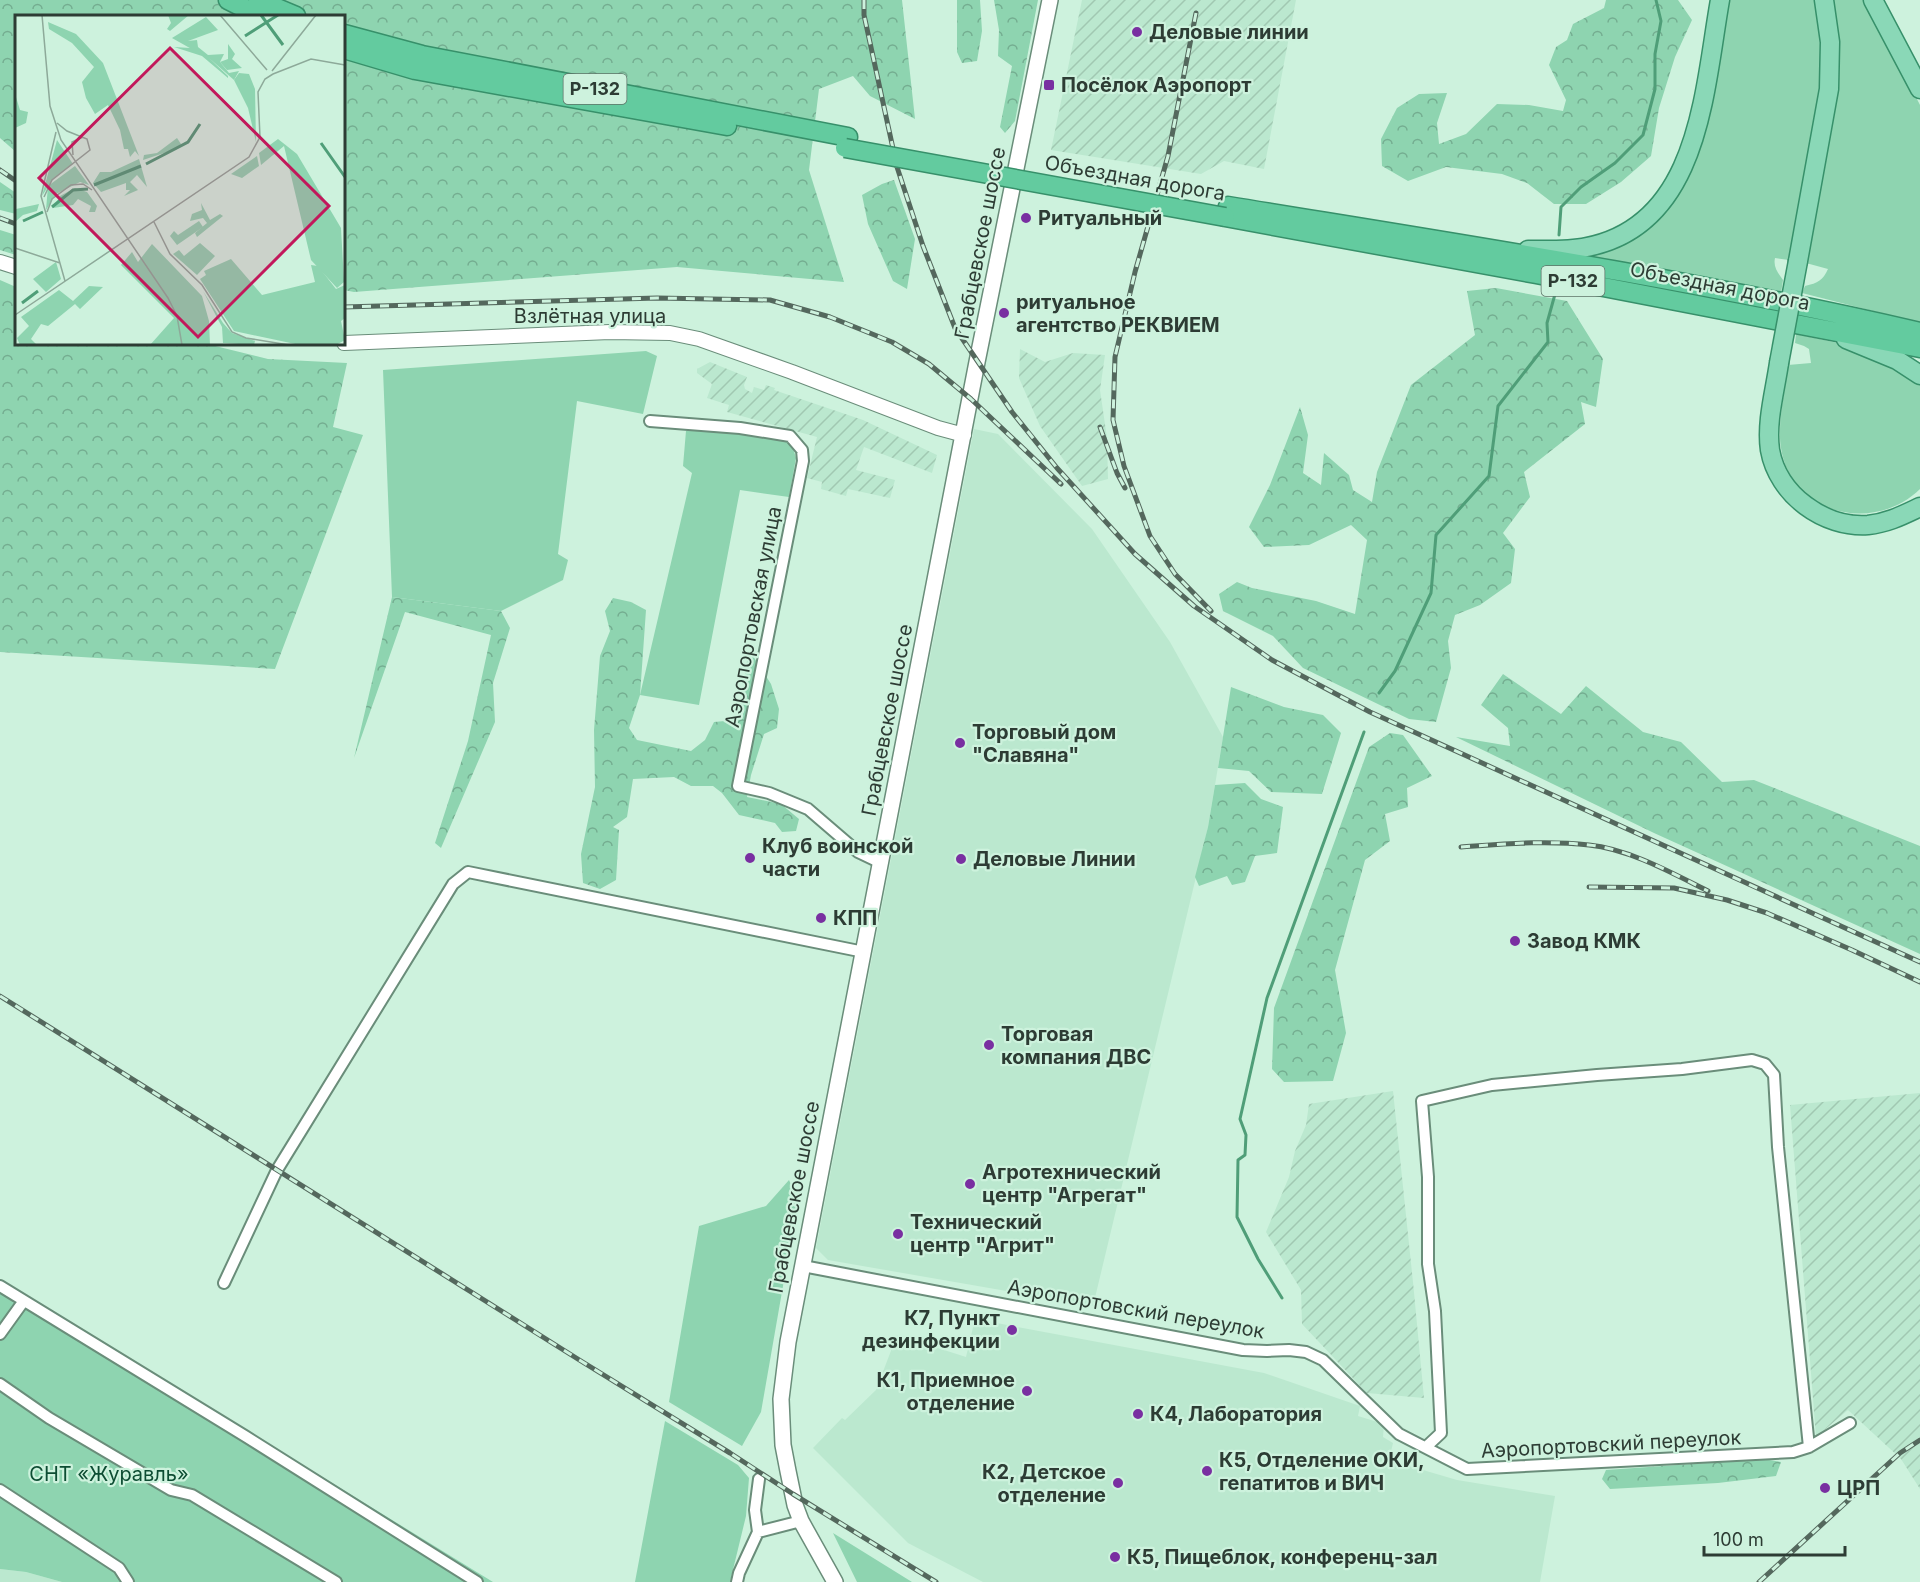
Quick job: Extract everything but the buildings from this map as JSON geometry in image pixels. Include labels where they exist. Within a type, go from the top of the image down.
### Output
[{"type":"highway","points":[[228,0],[258,15]]},
{"type":"highway","points":[[258,0],[294,15]]},
{"type":"highway","name":"Объездная дорога","points":[[345,34],[422,55],[847,143]]},
{"type":"highway","name":"Объездная дорога","points":[[345,49],[415,70],[847,143],[1226,211],[1920,348]]},
{"type":"highway","name":"Объездная дорога","points":[[1226,211],[1502,251],[1773,299],[1920,332]]},
{"type":"main road","name":"Грабцевское шоссе","points":[[835,1582],[801,1521],[795,1504],[783,1445],[781,1399],[788,1342],[1050,0]]},
{"type":"main road","points":[[1502,251],[1567,250],[1602,243],[1636,226],[1663,201],[1689,155],[1699,117],[1720,0]]},
{"type":"main road","points":[[1824,0],[1830,42],[1829,89],[1779,363],[1769,433],[1773,460],[1782,480],[1797,499],[1816,513],[1836,521],[1870,525],[1896,519],[1920,507]]},
{"type":"main road","points":[[1873,0],[1920,89]]},
{"type":"main road","points":[[1810,326],[1897,360],[1920,375]]},
{"type":"main road","points":[[1896,519],[1920,499]]},
{"type":"street","points":[[0,262],[15,267]]},
{"type":"street","name":"Взлётная улица","points":[[345,343],[610,332],[670,333],[699,339],[938,428],[964,435]]},
{"type":"street","name":"Аэропортовская улица","points":[[650,421],[740,428],[790,436],[802,450],[803,461],[738,786],[769,793],[808,809],[858,852],[881,864]]},
{"type":"street","points":[[224,1283],[277,1170],[453,884],[468,872],[864,952]]},
{"type":"street","points":[[1426,1448],[1441,1432],[1434,1311],[1428,1264],[1428,1177],[1422,1101],[1492,1085],[1682,1069],[1752,1060],[1765,1064],[1774,1075],[1778,1147],[1809,1448]]},
{"type":"street","name":"Аэропортовский переулок","points":[[802,1266],[1243,1350],[1306,1352],[1323,1360],[1399,1434],[1467,1469],[1793,1452],[1809,1448],[1850,1423]]},
{"type":"street","points":[[0,1286],[226,1424],[477,1582]]},
{"type":"street","points":[[0,1334],[23,1302]]},
{"type":"street","points":[[0,1384],[49,1418],[171,1490],[192,1495],[336,1582]]},
{"type":"street","points":[[737,1582],[758,1532],[755,1510],[759,1479]]},
{"type":"street","points":[[0,1490],[119,1568],[128,1582]]},
{"type":"street","points":[[758,1532],[801,1521]]},
{"type":"shaded area","points":[[1082,0],[1296,0],[1264,169],[1224,161],[1201,174],[1051,150]]},
{"type":"shaded area","points":[[1020,349],[1045,362],[1073,353],[1105,355],[1100,390],[1107,438],[1108,479],[1082,486],[1040,426],[1019,378]]},
{"type":"shaded area","points":[[710,362],[747,377],[745,389],[752,393],[754,387],[764,390],[766,385],[775,388],[774,390],[863,420],[937,455],[932,473],[864,447],[856,470],[895,480],[890,498],[848,489],[846,496],[821,489],[822,482],[807,478],[817,437],[727,412],[729,405],[707,398],[712,384],[697,373],[697,369]]},
{"type":"shaded area","points":[[974,429],[998,434],[1092,529],[1170,642],[1223,737],[1208,827],[1093,1306],[828,1260],[816,1248]]},
{"type":"shaded area","points":[[1393,1091],[1424,1398],[1367,1393],[1302,1324],[1301,1290],[1266,1232],[1289,1177],[1295,1151],[1306,1125],[1309,1104]]},
{"type":"shaded area","points":[[1920,1093],[1920,1489],[1901,1459],[1848,1410],[1816,1437],[1790,1105]]},
{"type":"shaded area","points":[[975,1319],[1264,1373],[1360,1406],[1358,1416],[1384,1424],[1383,1437],[1393,1443],[1389,1460],[1457,1480],[1555,1496],[1540,1582],[983,1582],[908,1543],[813,1448],[842,1418],[845,1420],[876,1390],[897,1335],[966,1357]]},
{"type":"shaded area","points":[[0,1569],[26,1572],[62,1582],[0,1582]]},
{"type":"green space","points":[[0,0],[902,0],[915,119],[870,96],[853,76],[819,89],[809,170],[844,282],[677,267],[354,292],[345,290],[345,15],[15,15],[15,151],[0,138]]},
{"type":"green space","points":[[957,0],[980,0],[982,31],[977,61],[962,63],[957,52]]},
{"type":"green space","points":[[994,0],[1038,0],[1015,121],[1005,133],[1000,127],[1012,66],[998,56],[999,30]]},
{"type":"green space","points":[[1606,0],[1678,0],[1692,20],[1675,57],[1659,108],[1651,156],[1621,182],[1586,204],[1554,204],[1527,183],[1502,174],[1446,167],[1408,181],[1382,166],[1381,139],[1397,108],[1419,94],[1447,93],[1437,123],[1439,144],[1466,134],[1497,104],[1529,105],[1563,111],[1566,100],[1549,65],[1556,47],[1567,40],[1573,24],[1604,8]]},
{"type":"green space","points":[[1726,0],[1817,0],[1825,65],[1789,260],[1775,258],[1775,267],[1783,280],[1781,293],[1583,260],[1608,246],[1672,199]]},
{"type":"green space","points":[[1831,0],[1866,0],[1920,105],[1920,323],[1802,293],[1805,286],[1819,280],[1828,269],[1806,263]]},
{"type":"green space","points":[[894,180],[915,239],[907,289],[893,281],[868,224],[862,195]]},
{"type":"green space","points":[[0,182],[15,192],[15,214],[0,210]]},
{"type":"green space","points":[[0,230],[15,235],[15,255],[0,250]]},
{"type":"green space","points":[[0,280],[15,287],[15,345],[211,345],[268,359],[347,363],[333,427],[363,435],[275,669],[0,652]]},
{"type":"green space","points":[[1496,288],[1567,301],[1603,359],[1596,407],[1581,402],[1585,424],[1524,472],[1530,497],[1503,533],[1515,549],[1511,583],[1480,605],[1455,615],[1448,641],[1451,668],[1436,722],[1409,719],[1303,668],[1273,636],[1223,611],[1219,594],[1237,582],[1252,588],[1316,601],[1355,614],[1367,540],[1351,525],[1309,545],[1264,547],[1249,527],[1270,485],[1300,407],[1308,435],[1303,473],[1321,485],[1324,453],[1349,475],[1353,490],[1372,502],[1377,472],[1411,385],[1475,335],[1467,291]]},
{"type":"green space","points":[[1796,334],[1860,350],[1914,378],[1920,384],[1920,489],[1901,503],[1880,511],[1858,513],[1837,510],[1817,502],[1800,489],[1788,471],[1781,448],[1780,429],[1788,365],[1811,363],[1809,349],[1795,343]]},
{"type":"green space","points":[[646,351],[657,356],[643,414],[577,401],[558,554],[568,560],[563,580],[501,611],[392,597],[383,370]]},
{"type":"green space","points":[[692,428],[737,432],[787,442],[793,448],[796,458],[789,497],[740,490],[699,705],[640,695],[692,473],[683,466],[686,431]]},
{"type":"green space","points":[[392,597],[501,611],[510,628],[493,683],[495,722],[441,848],[435,843],[468,741],[491,635],[405,612],[354,758]]},
{"type":"green space","points":[[613,598],[631,602],[646,610],[640,695],[629,728],[637,740],[691,751],[705,740],[714,722],[725,721],[739,715],[747,661],[753,656],[771,684],[779,709],[777,728],[764,734],[751,775],[747,797],[781,804],[799,819],[796,831],[782,832],[775,823],[739,815],[722,793],[713,786],[691,786],[674,777],[633,779],[627,817],[613,827],[619,830],[616,880],[600,889],[583,883],[581,854],[595,787],[594,730],[600,656],[610,631],[605,611]]},
{"type":"green space","points":[[1503,674],[1561,714],[1586,686],[1643,732],[1681,742],[1722,782],[1754,780],[1920,846],[1920,954],[1654,833],[1456,737],[1510,746],[1508,728],[1481,705]]},
{"type":"green space","points":[[1231,687],[1284,707],[1323,715],[1341,733],[1322,794],[1271,792],[1249,771],[1218,768]]},
{"type":"green space","points":[[1390,733],[1403,735],[1432,776],[1407,788],[1408,807],[1385,814],[1390,841],[1365,860],[1335,970],[1346,1033],[1333,1081],[1284,1082],[1272,1069],[1274,1008],[1369,747]]},
{"type":"green space","points":[[1245,783],[1261,799],[1283,807],[1277,853],[1255,856],[1245,882],[1232,885],[1227,876],[1199,886],[1195,877],[1208,827],[1215,785]]},
{"type":"green space","points":[[789,1180],[798,1200],[761,1412],[742,1446],[669,1402],[699,1226],[766,1206]]},
{"type":"green space","name":"СНТ «Журавль»","points":[[0,1279],[493,1582],[62,1582],[26,1572],[0,1569]]},
{"type":"green space","points":[[665,1421],[738,1465],[749,1478],[746,1516],[730,1582],[635,1582]]},
{"type":"green space","points":[[1763,1459],[1781,1462],[1776,1476],[1718,1483],[1610,1489],[1602,1479],[1606,1470]]},
{"type":"green space","points":[[833,1533],[912,1582],[857,1582]]},
{"type":"waterway","points":[[1559,235],[1561,207],[1581,187],[1615,163],[1643,135],[1655,89],[1655,54],[1661,21],[1656,0]]},
{"type":"waterway","points":[[1379,693],[1395,671],[1431,593],[1436,535],[1489,476],[1498,406],[1548,342],[1547,323],[1557,287]]},
{"type":"waterway","points":[[1282,1298],[1258,1259],[1237,1217],[1238,1160],[1245,1155],[1246,1135],[1240,1119],[1267,998],[1364,732]]},
{"type":"railway","points":[[864,0],[864,15],[897,167],[923,246],[955,328],[1012,412],[1057,468],[1135,554],[1194,606],[1272,660],[1370,712],[1920,962]]},
{"type":"railway","points":[[1196,13],[1168,156],[1135,272],[1115,357],[1113,420],[1124,466],[1150,536],[1175,574],[1211,611]]},
{"type":"railway","points":[[0,170],[15,180]]},
{"type":"railway","points":[[0,218],[15,224]]},
{"type":"railway","points":[[345,307],[657,298],[770,300],[830,317],[892,342],[929,364],[971,399],[1061,484]]},
{"type":"railway","points":[[1100,427],[1125,488]]},
{"type":"railway","points":[[1461,847],[1541,843],[1604,847],[1650,863],[1708,891]]},
{"type":"railway","points":[[1589,887],[1674,888],[1727,900],[1767,913],[1920,982]]},
{"type":"railway","points":[[0,996],[936,1582]]},
{"type":"railway","points":[[1759,1582],[1900,1453],[1920,1440]]},
{"type":"place","name":"Деловые линии","points":[[1137,32]]},
{"type":"place","name":"Посёлок Аэропорт","points":[[1049,85]]},
{"type":"place","name":"Ритуальный","points":[[1026,218]]},
{"type":"place","name":"ритуальное агентство РЕКВИЕМ","points":[[1004,313]]},
{"type":"place","name":"Торговый дом \"Славяна\"","points":[[960,743]]},
{"type":"place","name":"Клуб воинской части","points":[[750,858]]},
{"type":"place","name":"Деловые Линии","points":[[961,859]]},
{"type":"place","name":"КПП","points":[[821,918]]},
{"type":"place","name":"Завод КМК","points":[[1515,941]]},
{"type":"place","name":"Торговая компания ДВС","points":[[989,1045]]},
{"type":"place","name":"Агротехнический центр \"Агрегат\"","points":[[970,1184]]},
{"type":"place","name":"Технический центр \"Агрит\"","points":[[898,1234]]},
{"type":"place","name":"К7, Пункт дезинфекции","points":[[1012,1330]]},
{"type":"place","name":"К1, Приемное отделение","points":[[1027,1391]]},
{"type":"place","name":"К4, Лаборатория","points":[[1138,1414]]},
{"type":"place","name":"К5, Отделение ОКИ, гепатитов и ВИЧ","points":[[1207,1471]]},
{"type":"place","name":"К2, Детское отделение","points":[[1118,1483]]},
{"type":"place","name":"ЦРП","points":[[1825,1488]]},
{"type":"place","name":"К5, Пищеблок, конференц-зал","points":[[1115,1557]]}]
